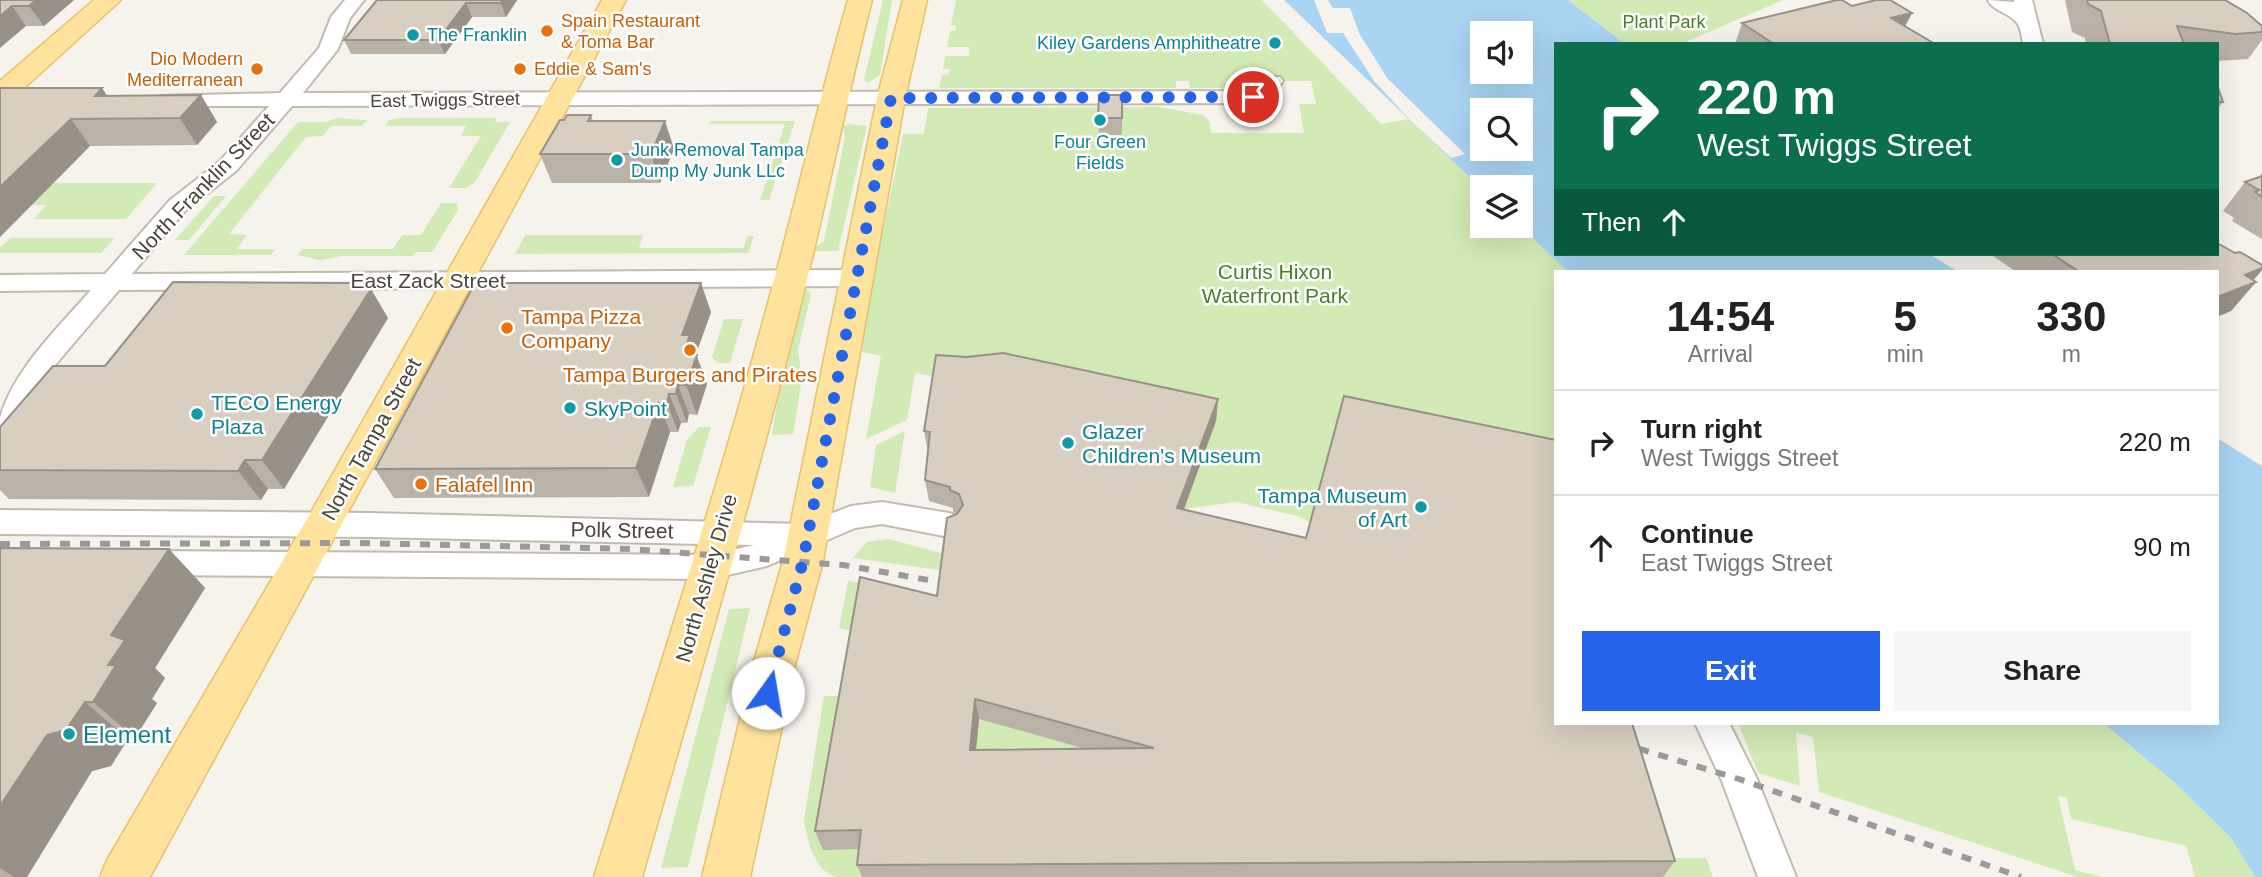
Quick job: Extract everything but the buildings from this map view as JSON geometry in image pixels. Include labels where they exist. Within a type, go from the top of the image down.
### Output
[{"type":"main road","points":[[0,97],[109,0]]},
{"type":"main road","name":"North Tampa Street","points":[[124,877],[324,525],[614,0]]},
{"type":"main road","points":[[791,278],[833,98],[860,0]]},
{"type":"main road","points":[[726,877],[775,661],[808,534],[891,98],[915,0]]},
{"type":"main road","name":"North Ashley Drive","points":[[618,877],[715,550],[791,278]]},
{"type":"street","name":"North Franklin Street","points":[[0,440],[13,421],[33,376],[177,206],[228,166],[284,101],[328,49],[341,18],[355,0]]},
{"type":"street","points":[[1998,0],[2029,23]]},
{"type":"street","points":[[2023,0],[2033,42]]},
{"type":"street","name":"East Twiggs Street","points":[[143,100],[1253,97],[1263,94],[1273,81]]},
{"type":"street","points":[[0,97],[31,99]]},
{"type":"street","name":"East Zack Street","points":[[0,283],[856,278]]},
{"type":"street","name":"Polk Street","points":[[0,522],[324,525],[715,550],[756,557],[850,517],[882,513],[949,525]]},
{"type":"street","name":"Polk Street","points":[[109,563],[300,564],[715,550]]},
{"type":"street","points":[[1713,725],[1738,779],[1776,875]]},
{"type":"green space","points":[[883,0],[892,0],[880,75],[868,83],[864,80]]},
{"type":"green space","name":"Curtis Hixon Waterfront Park","points":[[956,0],[1262,0],[1381,124],[1409,119],[1470,177],[1470,238],[1533,238],[1566,270],[1554,270],[1554,463],[1312,523],[1297,516],[1236,502],[1184,509],[939,377],[915,373],[907,420],[866,439],[881,356],[858,351],[903,134],[924,134],[928,108],[1160,107],[1203,115],[1210,122],[1211,133],[1304,133],[1299,104],[1316,104],[1311,81],[1225,81],[1226,88],[1190,88],[1189,81],[1176,81],[1176,88],[939,88],[942,75],[949,74],[949,69],[943,69],[945,56],[969,56],[969,47],[947,47],[950,31],[955,31],[956,26],[951,25]]},
{"type":"green space","name":"Plant Park","points":[[1568,0],[1783,0],[1686,42],[1622,42]]},
{"type":"green space","points":[[337,118],[367,120],[362,126],[331,126],[323,136],[306,137],[229,234],[247,235],[237,249],[275,249],[271,255],[184,255],[298,122],[326,122]]},
{"type":"green space","points":[[497,118],[495,122],[510,122],[475,182],[466,188],[449,188],[481,136],[461,136],[466,126],[385,126],[389,120]]},
{"type":"green space","points":[[710,121],[795,121],[769,200],[760,200],[785,124],[708,124]]},
{"type":"green space","points":[[843,126],[867,126],[838,251],[810,251],[824,241],[845,137]]},
{"type":"green space","points":[[53,183],[157,183],[126,219],[34,219],[46,205],[32,205]]},
{"type":"green space","points":[[214,196],[226,196],[189,240],[175,240]]},
{"type":"green space","points":[[441,203],[457,203],[458,210],[432,252],[416,252],[413,256],[342,256],[319,260],[298,255],[303,249],[393,249],[402,235],[421,235]]},
{"type":"green space","points":[[525,235],[643,235],[639,248],[743,248],[748,236],[754,236],[748,253],[515,254]]},
{"type":"green space","points":[[10,238],[115,238],[101,253],[0,253],[0,248]]},
{"type":"green space","points":[[807,290],[811,294],[798,350],[802,379],[793,434],[772,435],[782,372],[802,291]]},
{"type":"green space","points":[[724,319],[743,319],[730,363],[718,363],[712,357]]},
{"type":"green space","points":[[699,427],[711,427],[693,486],[673,487],[687,440]]},
{"type":"green space","points":[[905,431],[895,493],[870,487],[876,445]]},
{"type":"green space","points":[[889,539],[948,555],[946,571],[853,558],[867,542]]},
{"type":"green space","points":[[848,581],[943,596],[860,633],[839,628]]},
{"type":"green space","points":[[750,608],[688,867],[661,868],[729,609]]},
{"type":"green space","points":[[824,696],[849,696],[823,849],[868,849],[865,877],[836,877],[828,874],[817,861],[807,836],[804,820]]},
{"type":"green space","points":[[979,719],[1160,769],[974,770]]},
{"type":"green space","points":[[1739,725],[2105,725],[2175,783],[2231,838],[2255,877],[2195,877],[2186,846],[2071,819],[2067,798],[2058,796],[2075,870],[2103,877],[2078,877],[1819,792],[1813,737],[1796,733],[1800,786],[1758,773]]},
{"type":"green space","points":[[1656,858],[1706,858],[1713,877],[1661,877]]},
{"type":"water","points":[[1284,0],[1568,0],[1622,42],[1554,42],[1554,256],[1932,256],[1955,270],[1566,270],[1533,238],[1533,175],[1470,175],[1470,178]]},
{"type":"water","points":[[2219,439],[2262,466],[2262,877],[2255,877],[2231,838],[2175,783],[2105,725],[2219,725]]},
{"type":"pier","points":[[1314,0],[1328,0],[1333,8],[1350,8],[1360,35],[1388,79],[1465,154],[1451,158],[1409,119],[1374,81],[1343,33],[1327,33]]},
{"type":"railway","points":[[0,544],[360,543],[631,549],[843,565],[957,585]]},
{"type":"railway","points":[[1620,743],[1739,779],[2021,877]]},
{"type":"place","name":"Spain Restaurant & Toma Bar","points":[[547,31]]},
{"type":"place","name":"The Franklin","points":[[413,35]]},
{"type":"place","name":"Kiley Gardens Amphitheatre","points":[[1275,43]]},
{"type":"place","name":"Dio Modern Mediterranean","points":[[257,69]]},
{"type":"place","name":"Eddie & Sam's","points":[[520,69]]},
{"type":"place","name":"Four Green Fields","points":[[1100,120]]},
{"type":"place","name":"Junk Removal Tampa Dump My Junk LLc","points":[[617,160]]},
{"type":"place","name":"Tampa Pizza Company","points":[[507,328]]},
{"type":"place","name":"Tampa Burgers and Pirates","points":[[690,350]]},
{"type":"place","name":"SkyPoint","points":[[570,408]]},
{"type":"place","name":"TECO Energy Plaza","points":[[197,414]]},
{"type":"place","name":"Glazer Children's Museum","points":[[1068,443]]},
{"type":"place","name":"Falafel Inn","points":[[421,484]]},
{"type":"place","name":"Tampa Museum of Art","points":[[1421,507]]},
{"type":"place","name":"Element","points":[[69,734]]},
{"type":"route","points":[[768,693],[803,561],[891,98],[1253,97]]}]
